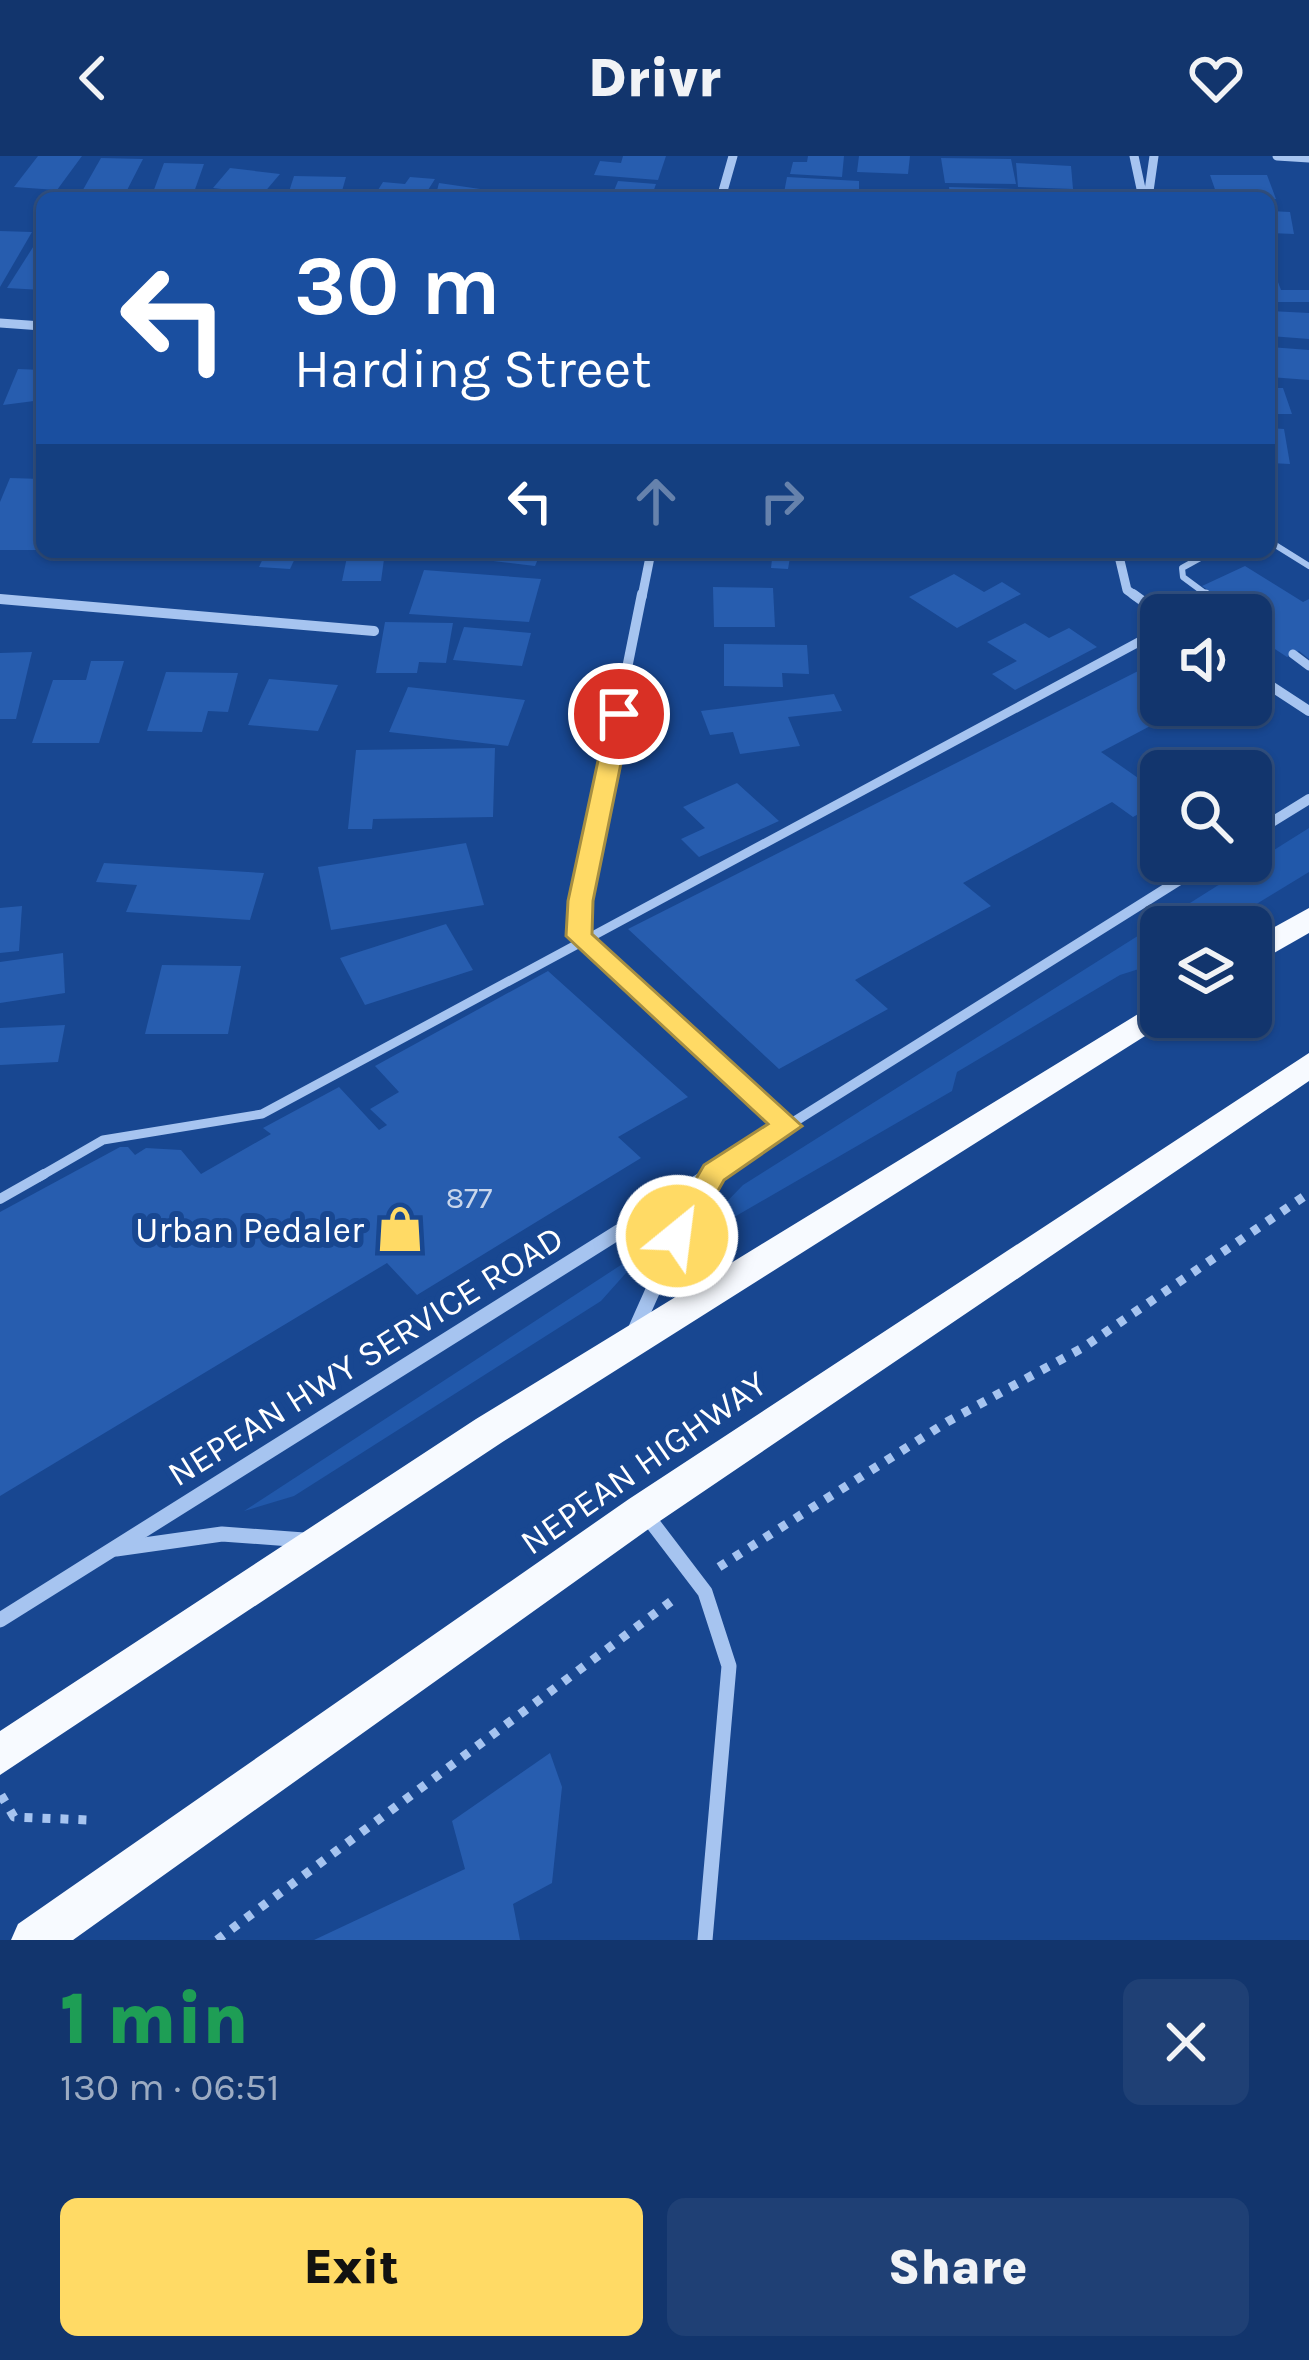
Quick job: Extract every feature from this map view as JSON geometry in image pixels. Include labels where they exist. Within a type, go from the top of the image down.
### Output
[{"type":"highway","points":[[1272,942],[1309,919]]},
{"type":"highway","points":[[0,1755],[631,1340],[1140,1024]]},
{"type":"highway","name":"NEPEAN HIGHWAY","points":[[34,1940],[644,1511],[1309,1066]]},
{"type":"street","points":[[723,192],[733,156]]},
{"type":"street","points":[[1134,156],[1144,192]]},
{"type":"street","points":[[1147,192],[1154,156]]},
{"type":"street","points":[[1277,156],[1309,158]]},
{"type":"street","points":[[0,323],[36,326]]},
{"type":"street","points":[[650,558],[577,924],[584,942],[788,1126]]},
{"type":"street","points":[[1119,558],[1127,590],[1140,599]]},
{"type":"street","points":[[0,599],[374,631]]},
{"type":"street","points":[[1272,687],[1309,711]]},
{"type":"street","points":[[1272,823],[1309,799]]},
{"type":"street","name":"NEPEAN HWY SERVICE ROAD","points":[[0,1620],[1177,882]]},
{"type":"street","name":"NEPEAN HWY SERVICE ROAD","points":[[631,1340],[683,1223],[714,1173]]},
{"type":"street","points":[[644,1511],[698,1581],[721,1628],[730,1686],[705,1940]]},
{"type":"street","name":"NEPEAN HWY SERVICE ROAD","points":[[109,1550],[222,1534],[324,1541]]},
{"type":"lane","points":[[1275,545],[1309,566]]},
{"type":"lane","points":[[1200,558],[1182,568],[1183,577],[1206,594]]},
{"type":"lane","points":[[0,1199],[104,1140],[262,1114],[1140,641]]},
{"type":"lane","points":[[1292,654],[1309,666]]},
{"type":"path","points":[[217,1940],[698,1581],[947,1422],[1084,1347],[1309,1192]]},
{"type":"path","points":[[0,1793],[14,1817],[89,1820]]},
{"type":"shaded area","points":[[1309,828],[1309,872],[1253,906],[1185,906],[1223,882],[1272,882],[1272,851]]},
{"type":"shaded area","points":[[1140,935],[1140,969],[1120,975],[957,1072],[952,1091],[736,1216],[708,1221],[743,1185]]},
{"type":"shaded area","points":[[650,1246],[601,1301],[294,1496],[244,1511]]},
{"type":"building","points":[[38,156],[82,156],[57,190],[14,187]]},
{"type":"building","points":[[623,156],[666,156],[658,180],[594,175],[600,161],[621,163]]},
{"type":"building","points":[[808,156],[844,156],[842,177],[790,174],[793,162],[807,162]]},
{"type":"building","points":[[859,156],[910,156],[908,174],[857,172]]},
{"type":"building","points":[[101,158],[143,159],[126,192],[82,192]]},
{"type":"building","points":[[941,158],[1011,159],[1016,184],[945,183]]},
{"type":"building","points":[[164,163],[204,164],[194,192],[153,192]]},
{"type":"building","points":[[1016,163],[1071,166],[1073,189],[1018,187]]},
{"type":"building","points":[[230,168],[280,174],[265,192],[213,188]]},
{"type":"building","points":[[1210,175],[1267,175],[1273,192],[1216,192]]},
{"type":"building","points":[[294,176],[346,177],[342,192],[289,192]]},
{"type":"building","points":[[410,177],[435,179],[427,192],[377,192],[383,182],[405,184]]},
{"type":"building","points":[[787,177],[859,181],[859,191],[891,192],[784,192]]},
{"type":"building","points":[[618,181],[656,184],[653,192],[613,192]]},
{"type":"building","points":[[439,183],[487,190],[486,192],[437,192]]},
{"type":"building","points":[[949,187],[1017,192],[949,192]]},
{"type":"building","points":[[1018,189],[1079,191],[1018,192]]},
{"type":"building","points":[[1275,211],[1290,212],[1294,234],[1275,233]]},
{"type":"building","points":[[0,231],[32,232],[0,287]]},
{"type":"building","points":[[35,244],[36,244],[36,290],[7,288]]},
{"type":"building","points":[[1275,274],[1281,290],[1309,290],[1309,302],[1275,302]]},
{"type":"building","points":[[1275,311],[1309,313],[1309,339],[1275,336]]},
{"type":"building","points":[[1275,347],[1309,350],[1309,380],[1275,377]]},
{"type":"building","points":[[18,369],[36,370],[36,401],[3,405]]},
{"type":"building","points":[[1275,388],[1283,388],[1292,414],[1275,414]]},
{"type":"building","points":[[1275,428],[1284,429],[1290,464],[1275,463]]},
{"type":"building","points":[[10,478],[36,479],[36,550],[0,550],[0,502]]},
{"type":"building","points":[[263,558],[295,558],[290,569],[259,567]]},
{"type":"building","points":[[347,558],[384,558],[381,581],[342,581]]},
{"type":"building","points":[[476,558],[538,558],[535,566]]},
{"type":"building","points":[[764,558],[790,558],[788,569],[771,568],[772,559]]},
{"type":"building","points":[[1245,566],[1303,602],[1309,599],[1309,659],[1299,651],[1287,657],[1272,647],[1272,594],[1214,594],[1202,586]]},
{"type":"building","points":[[424,570],[541,579],[529,622],[409,614]]},
{"type":"building","points":[[954,574],[984,592],[1002,582],[1021,594],[957,628],[909,597]]},
{"type":"building","points":[[713,587],[773,588],[775,627],[714,627]]},
{"type":"building","points":[[385,622],[453,623],[446,663],[419,662],[417,673],[376,673]]},
{"type":"building","points":[[1025,623],[1049,638],[1069,628],[1097,647],[1015,690],[992,674],[1017,661],[987,642]]},
{"type":"building","points":[[464,627],[531,633],[522,666],[453,660]]},
{"type":"building","points":[[724,644],[807,645],[809,674],[782,673],[783,687],[724,686]]},
{"type":"building","points":[[32,652],[16,719],[0,719],[0,653]]},
{"type":"building","points":[[91,661],[124,661],[99,743],[32,743],[53,680],[86,680]]},
{"type":"building","points":[[1140,670],[1140,726],[1150,726],[1101,752],[1140,779],[1140,813],[1133,817],[1112,802],[963,883],[991,906],[855,980],[888,1009],[779,1069],[628,929]]},
{"type":"building","points":[[166,672],[238,673],[228,712],[208,711],[202,732],[147,731]]},
{"type":"building","points":[[269,679],[338,685],[318,731],[248,725]]},
{"type":"building","points":[[408,687],[525,700],[508,746],[389,732]]},
{"type":"building","points":[[834,694],[842,711],[788,717],[800,746],[740,754],[733,732],[710,735],[701,711]]},
{"type":"building","points":[[495,748],[493,817],[373,819],[372,829],[348,829],[356,750]]},
{"type":"building","points":[[737,783],[779,821],[699,857],[681,839],[705,828],[683,807]]},
{"type":"building","points":[[466,843],[484,905],[331,930],[318,867]]},
{"type":"building","points":[[104,863],[264,873],[250,920],[126,912],[137,885],[96,882]]},
{"type":"building","points":[[22,906],[19,951],[0,953],[0,908]]},
{"type":"building","points":[[446,924],[473,970],[365,1005],[340,958]]},
{"type":"building","points":[[63,953],[65,993],[0,1003],[0,962]]},
{"type":"building","points":[[162,965],[241,966],[228,1034],[145,1034]]},
{"type":"building","points":[[548,971],[688,1097],[618,1137],[641,1158],[417,1295],[387,1263],[0,1496],[0,1212],[120,1147],[128,1147],[135,1155],[146,1148],[181,1150],[201,1174],[271,1134],[263,1128],[339,1087],[379,1130],[387,1125],[370,1109],[399,1092],[375,1066]]},
{"type":"building","points":[[65,1025],[58,1062],[0,1065],[0,1028]]},
{"type":"building","points":[[550,1753],[562,1787],[552,1883],[513,1904],[520,1940],[314,1940],[465,1869],[452,1821]]},
{"type":"place","name":"Urban Pedaler","points":[[400,1229]]},
{"type":"route","points":[[619,714],[580,901],[579,936],[756,1092],[788,1126],[714,1173],[677,1236]]}]
